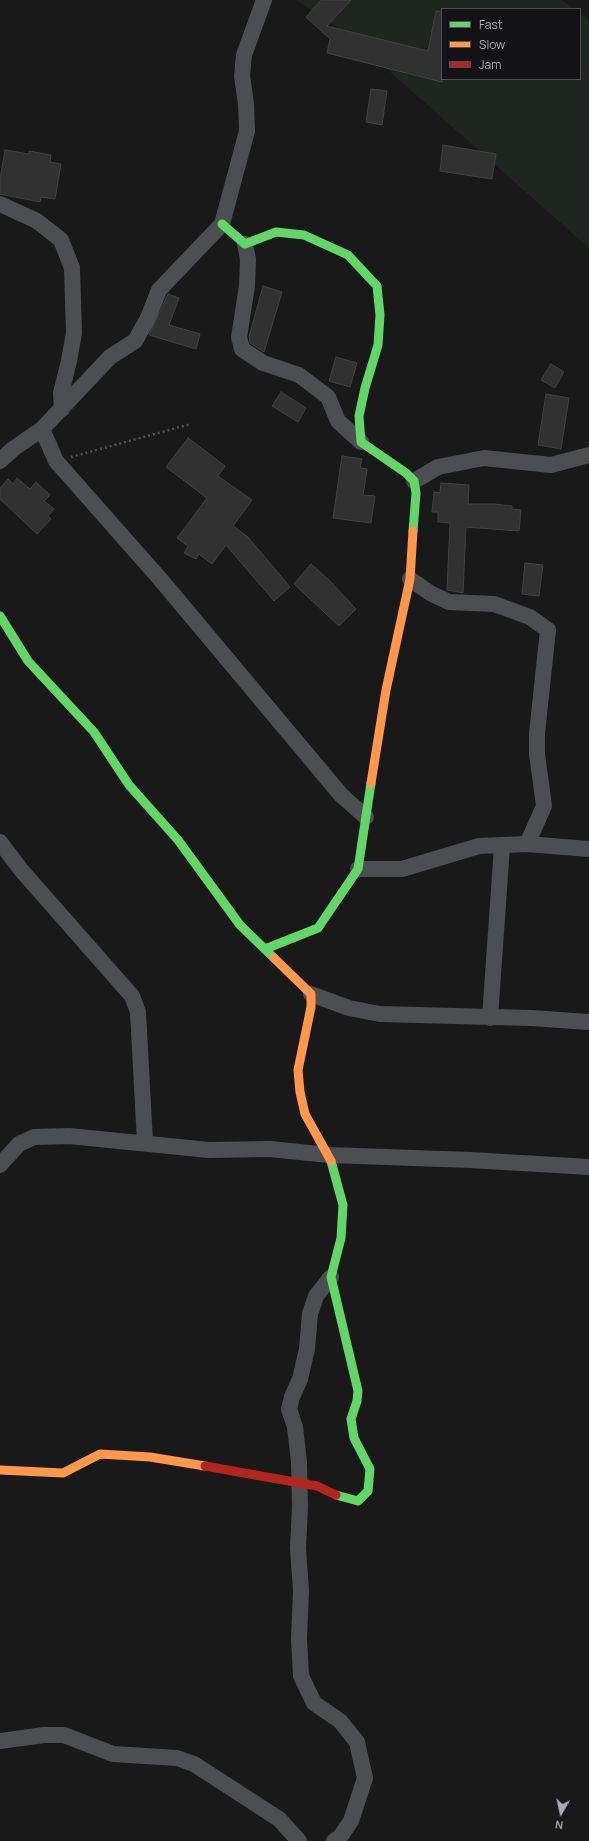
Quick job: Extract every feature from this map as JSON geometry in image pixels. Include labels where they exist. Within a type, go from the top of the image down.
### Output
[{"type":"street","points":[[0,461],[13,449],[42,429],[110,357],[135,341],[148,318],[159,290],[201,248],[211,234],[222,224],[247,131],[246,104],[242,76],[244,55],[264,0]]},
{"type":"street","points":[[0,204],[36,221],[61,240],[72,268],[74,333],[61,393],[62,409]]},
{"type":"street","points":[[222,224],[245,244],[248,259],[247,286],[239,337],[242,349],[264,363],[299,375],[328,397],[338,421],[361,442],[382,455],[414,481],[416,494],[410,579],[386,690],[358,869],[318,928],[265,949]]},
{"type":"street","points":[[245,244],[254,242],[276,232],[304,235],[348,256],[377,286],[380,315],[378,345],[365,388],[359,416],[361,442]]},
{"type":"street","points":[[42,429],[56,461],[161,580],[341,795],[366,817]]},
{"type":"street","points":[[414,481],[438,467],[484,458],[551,465],[589,455]]},
{"type":"street","points":[[410,579],[430,593],[449,602],[494,604],[530,617],[548,630],[537,733],[537,754],[544,806],[527,844]]},
{"type":"street","points":[[0,616],[28,661],[94,732],[129,785],[178,840],[240,925],[311,994],[349,1008],[380,1014],[589,1022]]},
{"type":"street","points":[[0,842],[22,871],[132,996],[138,1012],[145,1142]]},
{"type":"street","points":[[358,869],[402,869],[479,846],[527,844],[589,850]]},
{"type":"street","points":[[490,1018],[502,846]]},
{"type":"street","points":[[311,994],[311,1007],[298,1070],[300,1092],[305,1114],[329,1155],[343,1205],[341,1238],[331,1277],[316,1296],[310,1314],[309,1338],[300,1379],[292,1397],[289,1409],[295,1426],[299,1462],[298,1482],[300,1507],[298,1549],[301,1590],[299,1638],[302,1676],[314,1703],[340,1721],[357,1742],[365,1778],[351,1821],[340,1837],[334,1841]]},
{"type":"street","points":[[0,1165],[19,1144],[34,1137],[69,1136],[145,1142],[209,1150],[270,1149],[329,1155],[470,1160],[589,1167]]},
{"type":"street","points":[[0,1470],[63,1473],[100,1454],[150,1457],[317,1486],[344,1498],[358,1502],[368,1492],[370,1469],[354,1438],[351,1419],[357,1401],[358,1391],[331,1277]]},
{"type":"street","points":[[0,1741],[44,1735],[64,1735],[113,1754],[183,1760],[194,1764],[279,1819],[299,1841]]},
{"type":"path","points":[[56,461],[191,424]]},
{"type":"shaded area","points":[[296,0],[562,0],[573,8],[441,8],[441,80],[581,80],[581,14],[589,20],[589,248],[345,32]]},
{"type":"building","points":[[321,0],[351,0],[327,26],[428,51],[436,11],[441,12],[442,82],[327,53],[330,39],[306,17]]},
{"type":"building","points":[[371,89],[387,91],[382,125],[366,122]]},
{"type":"building","points":[[443,145],[496,154],[492,179],[440,171]]},
{"type":"building","points":[[5,150],[29,154],[29,151],[51,155],[50,162],[61,164],[55,199],[41,197],[40,202],[0,194],[0,179]]},
{"type":"building","points":[[263,286],[282,292],[264,352],[250,343],[249,337]]},
{"type":"building","points":[[168,294],[179,298],[169,325],[200,334],[196,349],[149,335]]},
{"type":"building","points":[[336,357],[357,363],[350,387],[329,381]]},
{"type":"building","points":[[551,364],[564,372],[555,388],[541,380]]},
{"type":"building","points":[[281,392],[306,408],[298,422],[272,406]]},
{"type":"building","points":[[546,394],[569,398],[561,449],[538,445]]},
{"type":"building","points":[[188,438],[225,466],[218,476],[252,500],[233,526],[248,537],[290,587],[274,601],[226,545],[212,564],[199,554],[196,559],[184,553],[188,546],[177,538],[207,498],[166,467]]},
{"type":"building","points":[[342,456],[362,459],[360,468],[367,469],[363,495],[375,496],[371,523],[333,518]]},
{"type":"building","points":[[17,478],[30,489],[36,482],[50,495],[44,501],[54,509],[48,516],[51,519],[37,534],[0,499],[0,488],[8,479],[13,484]]},
{"type":"building","points":[[441,483],[469,485],[468,504],[512,506],[512,509],[521,510],[519,531],[466,527],[463,593],[447,590],[450,523],[438,522],[438,512],[432,512],[434,492],[440,493]]},
{"type":"building","points":[[525,563],[543,565],[539,596],[522,594]]},
{"type":"building","points":[[311,564],[329,580],[356,609],[339,626],[294,584]]},
{"type":"traffic: fast","points":[[222,224],[245,244],[276,232],[304,235],[348,255],[377,286],[380,315],[378,345],[365,388],[359,416],[361,442],[406,473],[414,481],[416,493],[413,531]]},
{"type":"traffic: fast","points":[[0,616],[28,661],[94,732],[129,785],[178,840],[240,925],[274,958]]},
{"type":"traffic: fast","points":[[265,949],[318,928],[358,869],[371,783]]},
{"type":"traffic: fast","points":[[331,1161],[343,1205],[341,1238],[331,1277],[358,1391],[357,1401],[351,1419],[354,1438],[370,1469],[368,1491],[358,1501],[336,1495]]},
{"type":"traffic: slow","points":[[371,783],[386,690],[410,579],[413,531]]},
{"type":"traffic: slow","points":[[274,958],[311,994],[311,1007],[298,1070],[300,1092],[305,1114],[331,1161]]},
{"type":"traffic: slow","points":[[0,1470],[63,1473],[100,1454],[150,1457],[205,1466]]},
{"type":"traffic: jam","points":[[205,1466],[317,1486],[336,1495]]}]
